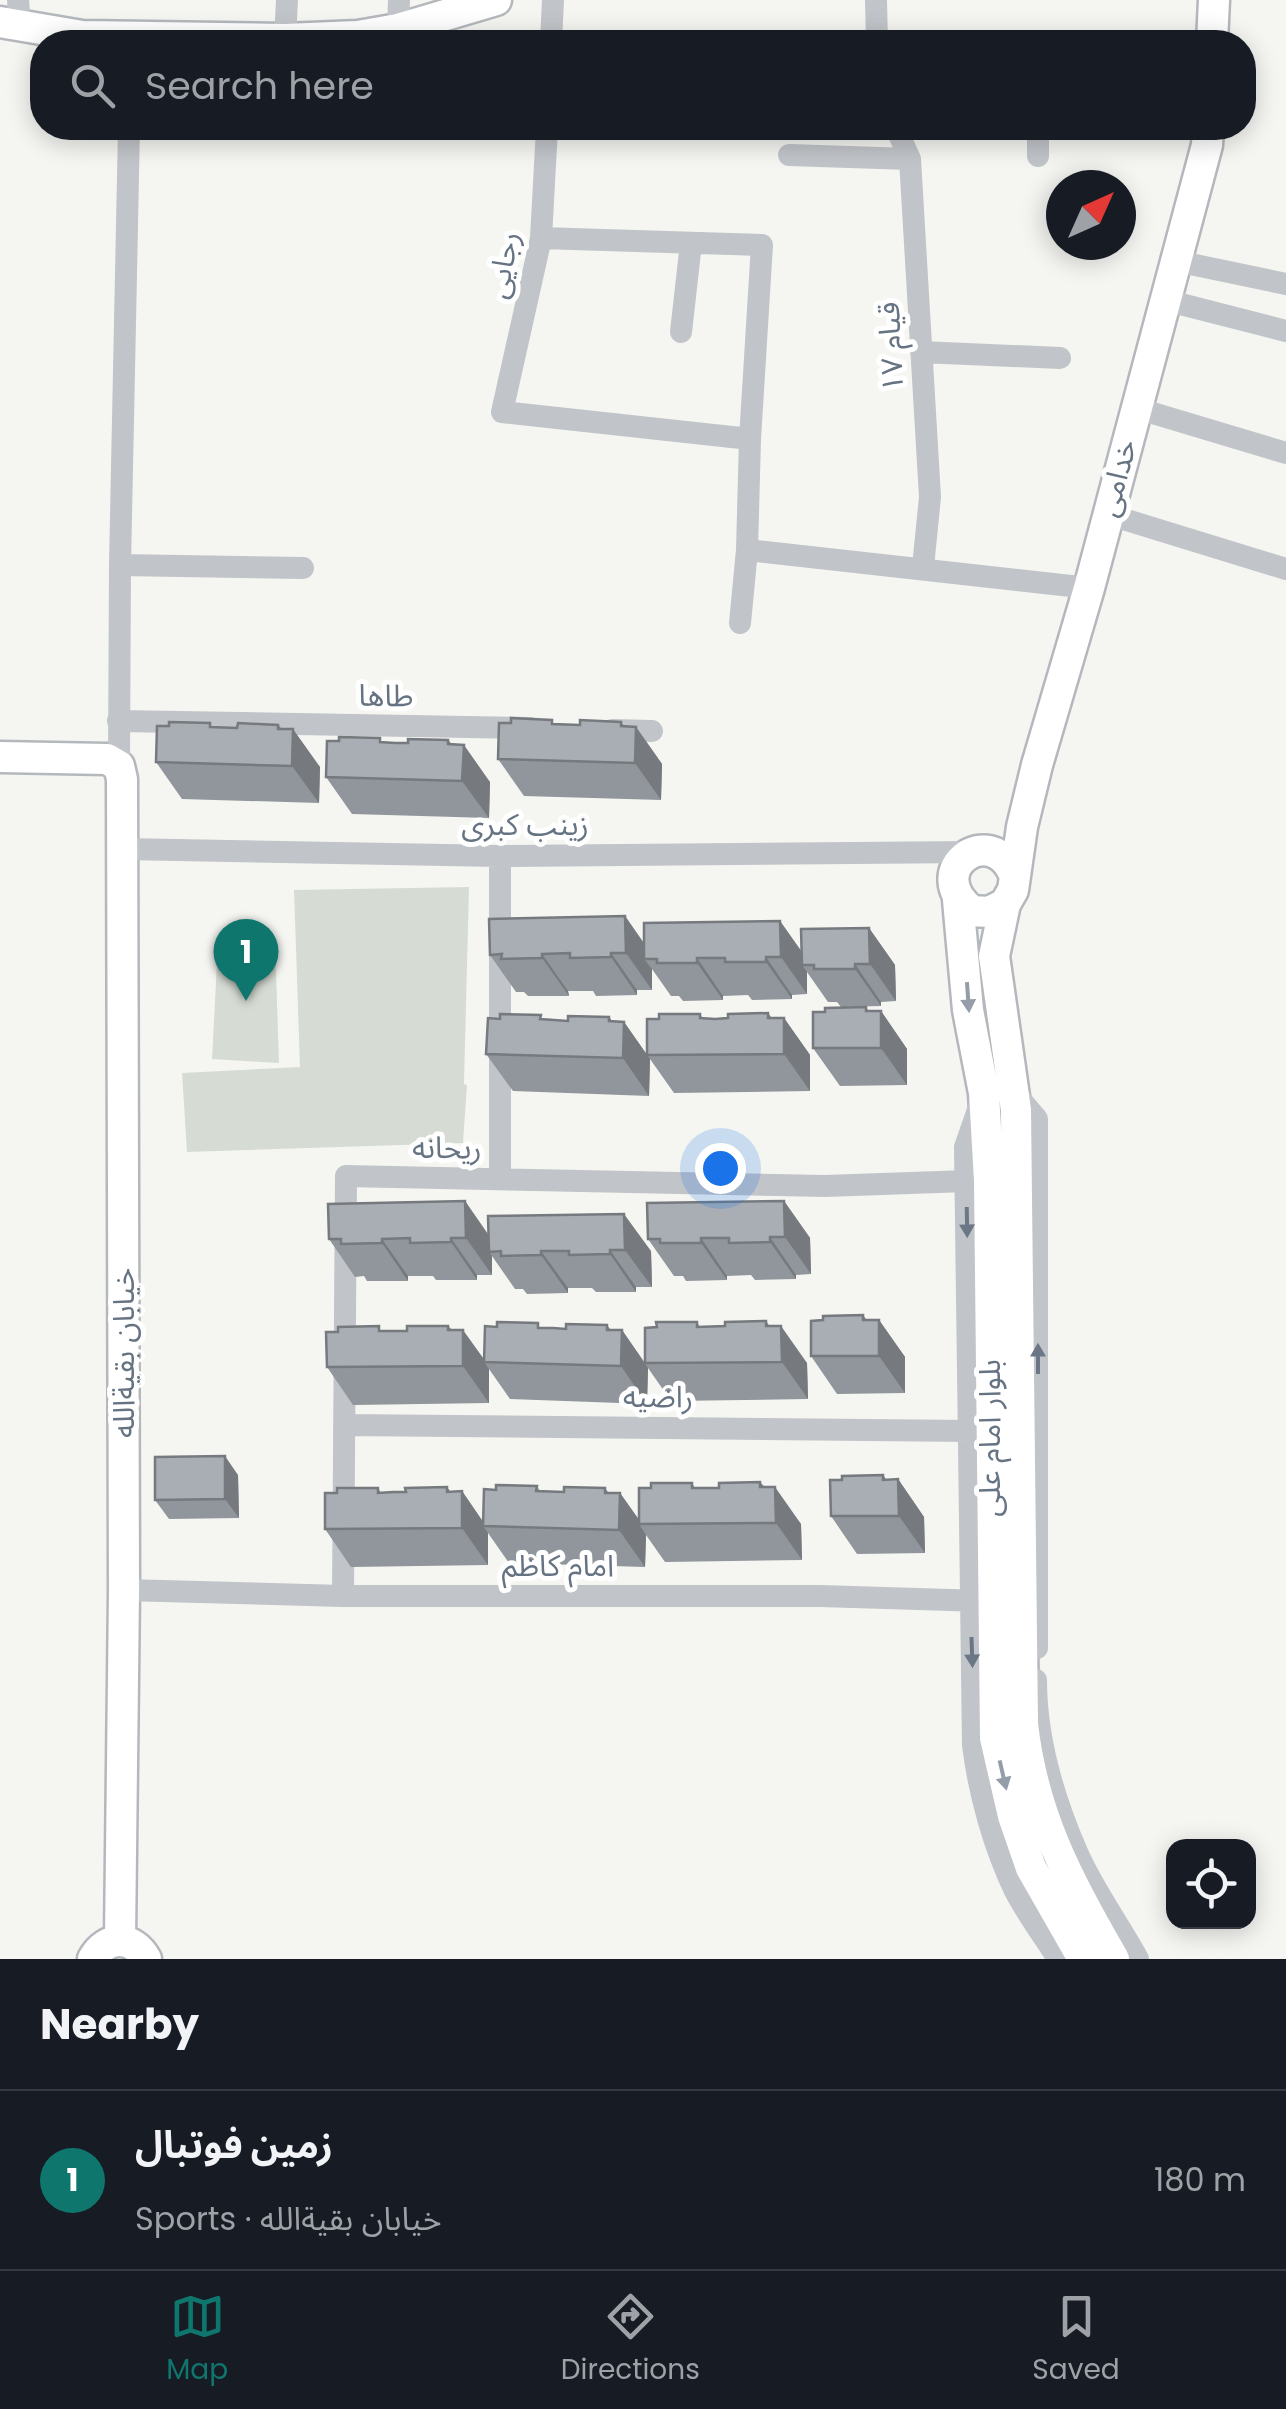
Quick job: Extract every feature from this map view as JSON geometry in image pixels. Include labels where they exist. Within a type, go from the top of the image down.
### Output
[{"type":"street","points":[[285,30],[287,0]]},
{"type":"street","points":[[369,30],[399,14],[496,0]]},
{"type":"street","points":[[552,30],[553,0]]},
{"type":"street","points":[[876,0],[877,30]]},
{"type":"street","points":[[1213,30],[1214,0]]},
{"type":"street","points":[[13,16],[61,30]]},
{"type":"street","points":[[118,766],[129,140]]},
{"type":"street","name":"رجایی","points":[[546,140],[542,238],[502,412],[750,438]]},
{"type":"street","name":"قیام ۱۷","points":[[902,140],[910,158],[930,498],[923,567]]},
{"type":"street","points":[[1038,140],[1038,156]]},
{"type":"street","name":"خدامی","points":[[1014,874],[1022,827],[1207,140]]},
{"type":"street","points":[[789,155],[910,158]]},
{"type":"street","points":[[542,238],[762,245],[740,623]]},
{"type":"street","points":[[681,332],[690,243]]},
{"type":"street","points":[[1176,261],[1286,284]]},
{"type":"street","points":[[1165,300],[1286,331]]},
{"type":"street","points":[[922,352],[1060,358]]},
{"type":"street","points":[[1136,408],[1286,453]]},
{"type":"street","points":[[1107,514],[1286,568]]},
{"type":"street","points":[[747,550],[1089,588]]},
{"type":"street","points":[[120,565],[303,568]]},
{"type":"street","name":"طاها","points":[[118,721],[553,729]]},
{"type":"street","points":[[593,730],[652,731]]},
{"type":"street","points":[[0,757],[106,759],[118,766]]},
{"type":"street","name":"خیابان بقیةالله","points":[[118,766],[122,779],[124,849],[120,1940]]},
{"type":"street","points":[[956,896],[952,876],[958,862],[1022,827]]},
{"type":"street","name":"زینب کبری","points":[[124,849],[500,856],[977,851]]},
{"type":"street","points":[[927,854],[956,896],[972,911],[989,912],[1005,904],[1013,890],[1014,874],[1002,856],[977,851]]},
{"type":"street","points":[[500,856],[500,1179]]},
{"type":"street","name":"بلوار امام علی","points":[[956,896],[968,1010],[999,1092]]},
{"type":"street","name":"بلوار امام علی","points":[[1005,904],[994,956],[1005,1596],[1028,1770],[1042,1816],[1098,1957]]},
{"type":"street","points":[[999,1092],[965,1147],[971,1431],[1005,1596],[1036,1697],[1052,1786],[1078,1855],[1138,1959]]},
{"type":"street","name":"ریحانه","points":[[343,1596],[346,1176],[825,1186],[966,1181]]},
{"type":"street","name":"راضیه","points":[[344,1424],[971,1431]]},
{"type":"street","name":"امام کاظم","points":[[124,1590],[343,1596],[1005,1596]]},
{"type":"street","points":[[1005,1596],[972,1745],[976,1772],[1016,1892],[1058,1959]]},
{"type":"street","points":[[93,1959],[103,1946],[120,1940],[136,1946],[146,1959]]},
{"type":"shaded area","points":[[469,887],[463,1143],[187,1152],[182,1073],[300,1067],[294,890]]},
{"type":"shaded area","points":[[275,942],[279,1063],[212,1059],[218,943]]},
{"type":"building","points":[[511,718],[552,720],[552,724],[580,725],[580,720],[621,722],[621,726],[636,727],[635,763],[498,759],[499,723],[511,723]]},
{"type":"building","points":[[169,722],[237,728],[238,723],[278,725],[278,729],[293,729],[292,766],[156,762],[157,726],[169,726]]},
{"type":"building","points":[[339,737],[380,738],[380,742],[395,743],[408,743],[408,739],[448,740],[448,744],[464,745],[462,781],[326,777],[327,741],[339,741]]},
{"type":"building","points":[[625,916],[626,953],[570,958],[570,953],[542,954],[542,958],[501,959],[502,954],[490,955],[489,919]]},
{"type":"building","points":[[780,921],[781,957],[766,957],[766,962],[697,958],[697,963],[657,963],[657,959],[644,959],[644,923]]},
{"type":"building","points":[[869,928],[870,964],[855,964],[855,969],[814,969],[814,965],[802,965],[801,929]]},
{"type":"building","points":[[866,1007],[866,1011],[881,1011],[881,1048],[813,1048],[813,1012]]},
{"type":"building","points":[[768,1013],[768,1018],[784,1018],[784,1054],[647,1055],[647,1019],[659,1019],[659,1014],[700,1014],[700,1018],[715,1019],[728,1018],[728,1014]]},
{"type":"building","points":[[500,1014],[541,1015],[540,1019],[568,1021],[568,1016],[609,1017],[609,1021],[624,1022],[623,1058],[486,1054],[488,1018],[500,1019]]},
{"type":"building","points":[[465,1201],[466,1238],[451,1238],[451,1242],[410,1243],[410,1238],[341,1244],[341,1239],[329,1239],[328,1204]]},
{"type":"building","points":[[784,1201],[785,1237],[770,1237],[770,1242],[729,1243],[729,1238],[701,1238],[701,1243],[660,1243],[660,1239],[648,1239],[647,1203]]},
{"type":"building","points":[[624,1214],[625,1250],[610,1250],[610,1254],[541,1251],[541,1255],[501,1256],[501,1251],[489,1252],[488,1216]]},
{"type":"building","points":[[863,1315],[863,1320],[879,1320],[879,1356],[811,1356],[811,1321],[823,1320],[823,1316]]},
{"type":"building","points":[[766,1321],[766,1326],[781,1326],[782,1362],[645,1363],[645,1328],[657,1327],[656,1322],[697,1322],[697,1327]]},
{"type":"building","points":[[497,1322],[538,1323],[538,1328],[566,1329],[566,1324],[607,1325],[607,1330],[622,1330],[621,1366],[484,1362],[485,1326],[497,1327]]},
{"type":"building","points":[[379,1326],[379,1331],[407,1331],[407,1326],[463,1330],[463,1366],[327,1367],[326,1332],[338,1332],[338,1327]]},
{"type":"building","points":[[225,1456],[225,1499],[155,1500],[155,1457]]},
{"type":"building","points":[[883,1475],[883,1480],[898,1479],[899,1516],[831,1516],[830,1480]]},
{"type":"building","points":[[760,1482],[760,1487],[775,1487],[776,1523],[639,1524],[639,1488],[651,1488],[651,1483],[692,1483],[692,1488],[719,1488],[719,1483]]},
{"type":"building","points":[[496,1485],[537,1486],[536,1491],[564,1492],[564,1487],[605,1488],[605,1493],[620,1493],[619,1530],[483,1526],[484,1489],[496,1490]]},
{"type":"building","points":[[447,1487],[447,1492],[462,1491],[462,1528],[325,1529],[325,1493],[337,1493],[337,1488],[378,1488],[378,1493]]},
{"type":"place","name":"زمین فوتبال","points":[[246,1001]]}]
